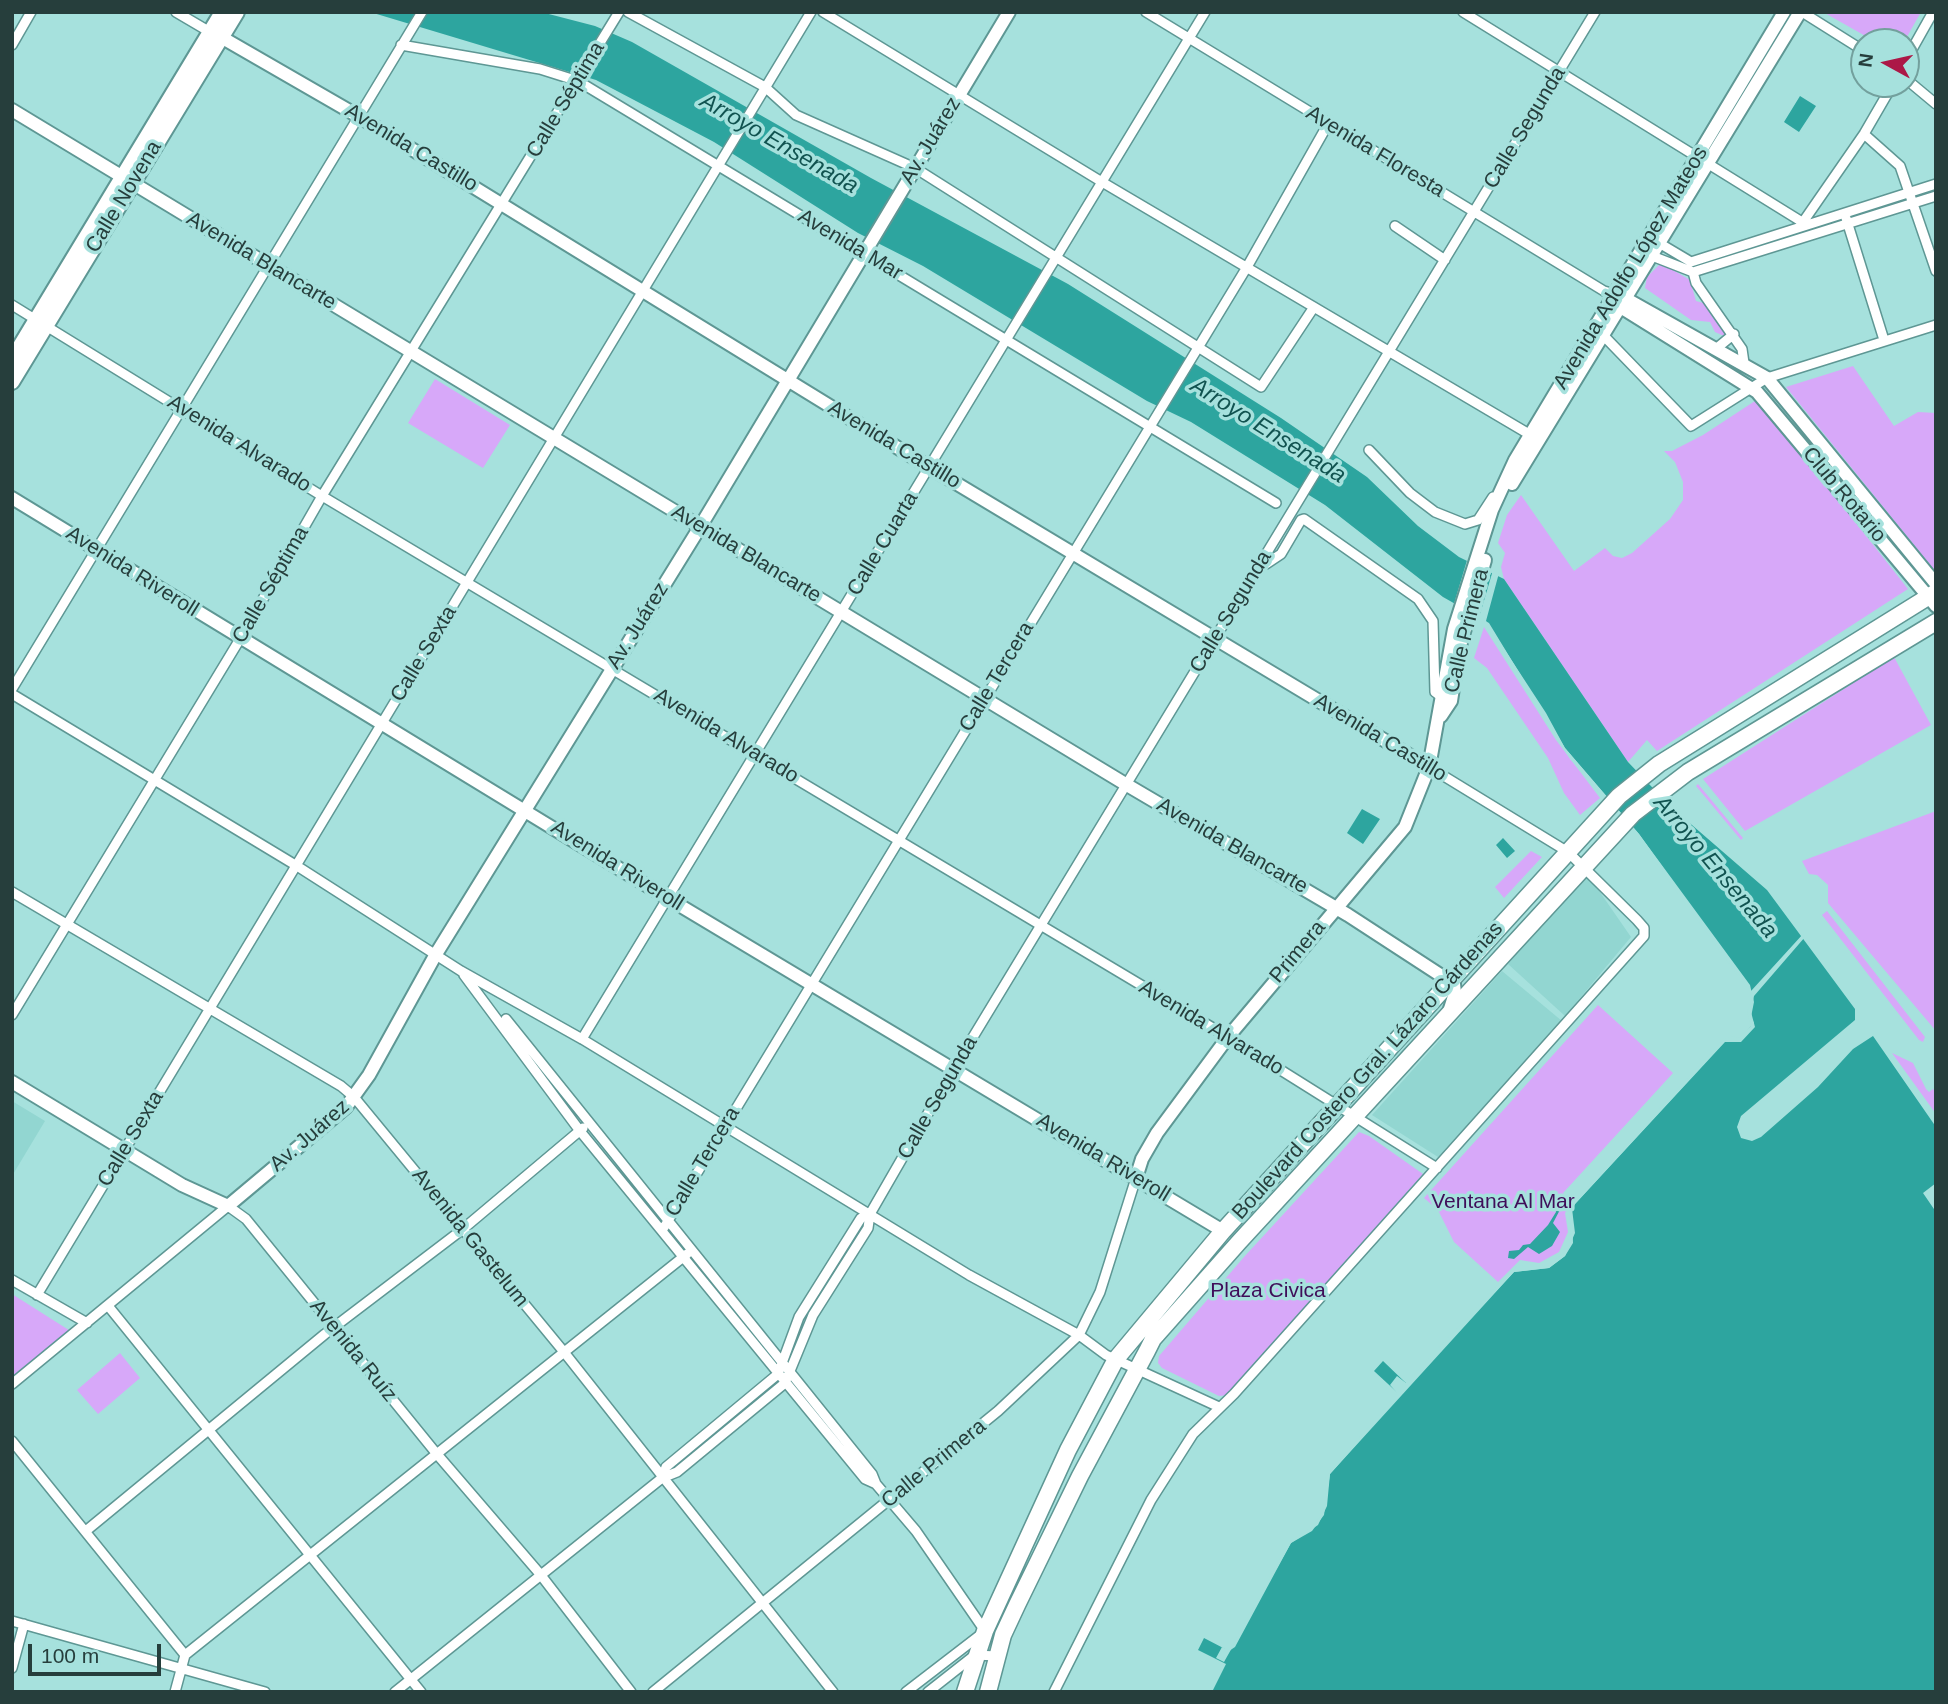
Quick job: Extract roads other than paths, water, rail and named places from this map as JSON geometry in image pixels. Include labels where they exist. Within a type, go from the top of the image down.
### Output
[{"type":"highway","name":"Boulevard Costero Gral. Lázaro Cárdenas","points":[[965,1692],[985,1631],[1068,1450],[1115,1359],[1223,1231],[1598,817],[1659,764],[1934,594]]},
{"type":"highway","name":"Boulevard Costero Gral. Lázaro Cárdenas","points":[[988,1692],[1003,1635],[1080,1476],[1153,1339],[1354,1115],[1614,833],[1673,782],[1936,622]]},
{"type":"main road","name":"Calle Novena","points":[[216,34],[222,12]]},
{"type":"main road","name":"Calle Novena","points":[[12,382],[41,323],[127,180],[216,34],[237,12]]},
{"type":"main road","name":"Av. Juárez","points":[[228,1206],[333,1119],[354,1097],[436,954],[700,527],[1009,12]]},
{"type":"main road","name":"Avenida Adolfo López Mateos","points":[[1533,437],[1603,335],[1615,298],[1652,256],[1784,12]]},
{"type":"main road","name":"Avenida Adolfo López Mateos","points":[[1533,437],[1615,298],[1702,160],[1801,12]]},
{"type":"main road","name":"Avenida Castillo","points":[[216,34],[358,116],[929,467],[1429,767]]},
{"type":"main road","name":"Avenida Blancarte","points":[[12,110],[1127,785],[1335,907],[1449,980]]},
{"type":"main road","name":"Avenida Floresta","points":[[1615,298],[1717,348],[1767,378]]},
{"type":"main road","name":"Avenida Floresta","points":[[1615,298],[1750,387]]},
{"type":"main road","name":"Calle Novena","points":[[12,359],[41,323]]},
{"type":"main road","name":"Club Rotario","points":[[1767,378],[1934,594]]},
{"type":"main road","name":"Club Rotario","points":[[1750,387],[1934,594]]},
{"type":"main road","name":"Calle Primera","points":[[1440,718],[1459,630],[1486,536],[1506,487],[1533,437]]},
{"type":"main road","name":"Avenida Riveroll","points":[[12,498],[669,899],[1223,1231]]},
{"type":"main road","name":"Primera","points":[[1136,1178],[1142,1158],[1157,1133],[1228,1037],[1405,827],[1429,767],[1440,718]]},
{"type":"main road","points":[[1449,980],[1455,988],[1449,1012]]},
{"type":"main road","name":"Avenida Ruíz","points":[[12,1082],[182,1185],[228,1206]]},
{"type":"street","points":[[12,45],[31,12]]},
{"type":"street","name":"Avenida Castillo","points":[[176,12],[216,34]]},
{"type":"street","points":[[422,12],[12,692],[461,971],[582,1039],[726,1126],[867,1219],[1079,1335],[1115,1359],[1219,1407]]},
{"type":"street","name":"Calle Séptima","points":[[12,1014],[240,639],[323,496],[413,353],[619,12]]},
{"type":"street","points":[[628,12],[763,91],[796,115],[915,168],[1196,348],[1264,387],[1314,307]]},
{"type":"street","name":"Calle Sexta","points":[[37,1295],[811,12]]},
{"type":"street","points":[[823,12],[1102,182],[1533,437]]},
{"type":"street","name":"Avenida Floresta","points":[[1146,12],[1615,298]]},
{"type":"street","name":"Calle Cuarta","points":[[582,1039],[1205,12]]},
{"type":"street","points":[[1463,12],[1805,223],[1811,237]]},
{"type":"street","name":"Calle Segunda","points":[[395,1692],[662,1478],[676,1474],[785,1383],[792,1372],[801,1340],[813,1315],[953,1070],[1595,12]]},
{"type":"street","points":[[1801,12],[1850,42]]},
{"type":"street","points":[[1920,36],[1933,12]]},
{"type":"street","name":"Avenida Mar","points":[[401,45],[540,69],[578,80],[719,163],[863,254],[1152,420],[1276,503]]},
{"type":"street","points":[[1920,91],[1936,104]]},
{"type":"street","points":[[1805,223],[1885,98]]},
{"type":"street","name":"Calle Tercera","points":[[665,1225],[1247,267],[1328,124]]},
{"type":"street","points":[[1864,134],[1900,166],[1936,271]]},
{"type":"street","points":[[1652,256],[1693,272],[1811,237],[1912,197],[1936,184]]},
{"type":"street","points":[[1659,243],[1691,262],[1844,211],[1912,197],[1936,196]]},
{"type":"street","points":[[1844,211],[1884,340]]},
{"type":"street","points":[[1395,226],[1445,260]]},
{"type":"street","points":[[1693,272],[1696,283],[1734,334],[1742,349],[1744,363]]},
{"type":"street","name":"Avenida Alvarado","points":[[12,305],[323,496],[468,580],[1228,1037],[1437,1168]]},
{"type":"street","points":[[1603,335],[1691,426],[1767,378],[1936,324]]},
{"type":"street","points":[[1717,348],[1734,334]]},
{"type":"street","points":[[1369,450],[1410,493],[1436,512],[1470,525],[1478,520],[1497,489],[1506,487]]},
{"type":"street","points":[[1263,559],[1266,564],[1281,554],[1301,520],[1304,520],[1418,599],[1433,621],[1432,671],[1435,692],[1446,700]]},
{"type":"street","name":"Avenida Castillo","points":[[1429,767],[1568,852],[1584,865],[1644,928],[1644,936],[1437,1168]]},
{"type":"street","name":"Avenida Gastelum","points":[[12,892],[341,1086],[354,1097],[564,1352],[833,1692]]},
{"type":"street","points":[[461,971],[588,1124],[665,1225],[683,1257],[865,1479],[876,1484]]},
{"type":"street","points":[[503,1023],[519,1004]]},
{"type":"street","points":[[503,1023],[580,1131],[665,1225],[692,1250],[792,1372],[872,1474],[876,1484],[985,1631],[1003,1635]]},
{"type":"street","points":[[87,1530],[334,1328],[463,1229],[588,1124]]},
{"type":"street","points":[[1054,1692],[1168,1469],[1193,1434],[1437,1168]]},
{"type":"street","name":"Calle Primera","points":[[653,1692],[998,1410],[1079,1335],[1100,1292],[1136,1178]]},
{"type":"street","points":[[12,1384],[109,1307],[228,1206]]},
{"type":"street","name":"Avenida Ruíz","points":[[228,1206],[246,1219],[436,1453],[540,1574],[631,1692]]},
{"type":"street","name":"Calle Segunda","points":[[662,1478],[666,1467],[778,1374],[799,1317],[867,1219]]},
{"type":"street","name":"Calle Tercera","points":[[186,1655],[692,1250]]},
{"type":"street","points":[[12,1280],[87,1323]]},
{"type":"street","points":[[109,1307],[313,1554],[421,1692]]},
{"type":"street","points":[[12,1441],[186,1655],[175,1692]]},
{"type":"street","points":[[12,1621],[265,1692]]},
{"type":"street","points":[[12,1668],[24,1624]]},
{"type":"street","points":[[906,1692],[985,1631]]},
{"type":"street","points":[[928,1692],[975,1655],[997,1656]]},
{"type":"water","name":"Arroyo Ensenada","points":[[370,12],[541,12],[595,26],[632,42],[871,178],[1068,284],[1281,418],[1367,477],[1418,526],[1459,557],[1504,579],[1628,762],[1670,806],[1767,890],[1855,1009],[1855,1020],[1741,1116],[1737,1127],[1741,1138],[1752,1141],[1761,1137],[1818,1087],[1853,1049],[1873,1036],[1936,1127],[1936,1183],[1923,1193],[1936,1212],[1936,1692],[1212,1692],[1226,1664],[1198,1650],[1204,1638],[1229,1651],[1235,1647],[1291,1543],[1318,1525],[1327,1506],[1330,1474],[1400,1395],[1374,1371],[1383,1361],[1408,1385],[1514,1272],[1549,1268],[1565,1256],[1573,1243],[1572,1209],[1575,1204],[1725,1041],[1737,1042],[1754,1023],[1751,1017],[1754,1002],[1750,985],[1639,834],[1565,748],[1489,623],[1443,597],[1325,505],[1191,422],[1147,401],[923,266],[858,233],[714,142],[596,80]]},
{"type":"water","points":[[1800,96],[1816,106],[1799,132],[1784,122]]},
{"type":"water","points":[[1362,809],[1380,819],[1363,844],[1347,833]]},
{"type":"water","points":[[1503,838],[1515,851],[1507,858],[1496,845]]},
{"type":"water","points":[[1558,1199],[1563,1204],[1553,1223],[1560,1232],[1552,1246],[1539,1254],[1528,1247],[1514,1259],[1508,1258],[1509,1251],[1519,1250],[1523,1245],[1530,1244],[1548,1225],[1556,1212],[1554,1204]]},
{"type":"park label","name":"Ventana Al Mar","points":[[1503,1202]]},
{"type":"park label","name":"Plaza Civica","points":[[1268,1291]]}]
